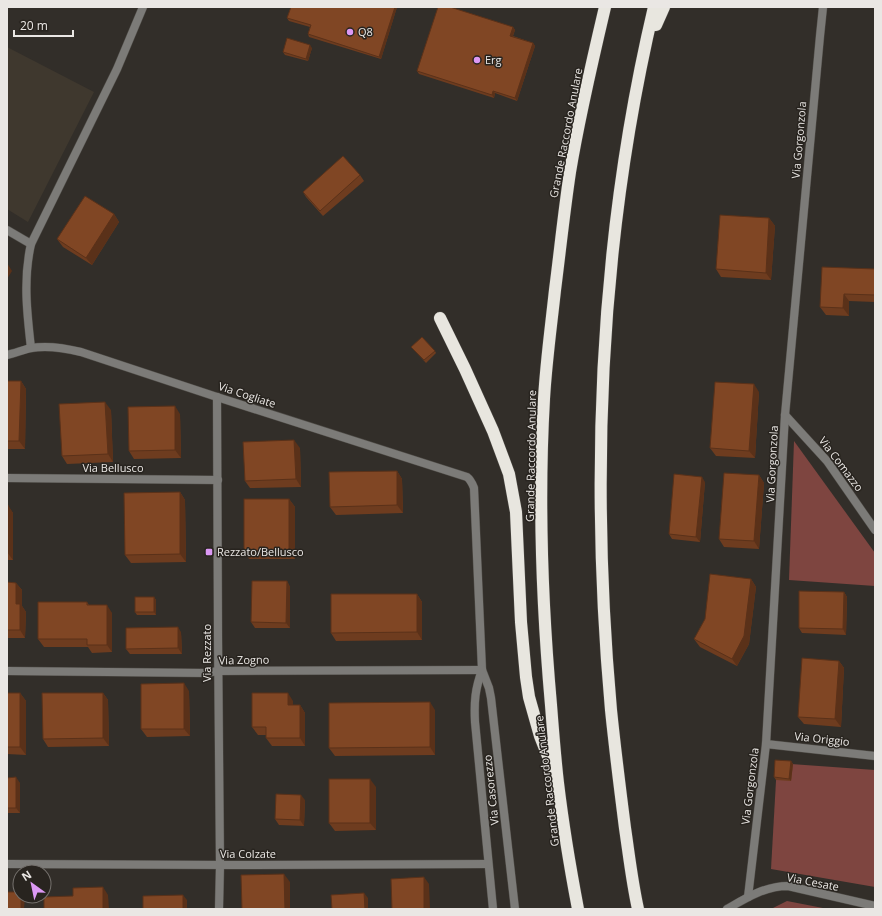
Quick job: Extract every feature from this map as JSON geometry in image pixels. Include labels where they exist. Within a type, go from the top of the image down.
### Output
[{"type":"highway","name":"Grande Raccordo Anulare","points":[[578,909],[558,783],[544,611],[542,563],[542,478],[544,399],[550,329],[570,171],[582,108],[605,7]]},
{"type":"highway","points":[[638,909],[630,868],[613,725],[605,631],[601,516],[602,410],[613,249],[626,150],[643,54],[654,7]]},
{"type":"highway","points":[[643,54],[664,7]]},
{"type":"highway","points":[[440,318],[493,431],[509,474],[516,512],[521,622],[529,697],[540,736],[558,783]]},
{"type":"street","points":[[32,348],[26,284],[31,244],[117,68],[143,7]]},
{"type":"street","name":"Via Gorgonzola","points":[[748,897],[766,744],[785,415],[823,7]]},
{"type":"street","points":[[7,230],[31,244]]},
{"type":"street","name":"Via Cogliate","points":[[7,355],[32,348],[58,347],[81,352],[467,477],[472,482],[474,488]]},
{"type":"street","name":"Via Rezzato","points":[[217,397],[219,909]]},
{"type":"street","name":"Via Comazzo","points":[[785,415],[827,461],[875,530]]},
{"type":"street","name":"Via Bellusco","points":[[7,478],[218,480]]},
{"type":"street","name":"Via Casorezzo","points":[[474,488],[482,670],[491,698],[515,909]]},
{"type":"street","name":"Via Casorezzo","points":[[482,670],[474,701],[474,722],[493,909]]},
{"type":"street","name":"Via Zogno","points":[[7,671],[206,673],[218,671],[482,670]]},
{"type":"street","name":"Via Origgio","points":[[766,744],[875,756]]},
{"type":"street","name":"Via Colzate","points":[[7,864],[488,864]]},
{"type":"street","name":"Via Cesate","points":[[748,897],[770,888],[788,886],[875,906]]},
{"type":"street","points":[[727,909],[748,897]]},
{"type":"shaded area","points":[[7,47],[94,92],[28,222],[7,209]]},
{"type":"shaded area","points":[[794,441],[875,553],[875,586],[789,580]]},
{"type":"shaded area","points":[[777,763],[875,770],[875,887],[771,869]]},
{"type":"shaded area","points":[[787,901],[828,909],[771,909]]},
{"type":"building","name":"Q8","points":[[291,7],[395,7],[379,57],[308,34],[311,25],[287,18]]},
{"type":"building","name":"Erg","points":[[438,7],[450,7],[513,27],[510,36],[533,43],[515,98],[493,91],[492,95],[417,71]]},
{"type":"building","points":[[287,38],[310,45],[306,59],[283,52]]},
{"type":"building","points":[[343,156],[360,175],[320,211],[303,192]]},
{"type":"building","points":[[85,196],[114,214],[86,258],[57,239]]},
{"type":"building","points":[[720,215],[769,218],[766,273],[716,269]]},
{"type":"building","points":[[822,267],[875,269],[875,295],[844,294],[843,308],[820,307]]},
{"type":"building","points":[[422,337],[435,351],[424,360],[411,347]]},
{"type":"building","points":[[7,381],[21,381],[19,441],[7,441]]},
{"type":"building","points":[[715,382],[754,384],[749,451],[710,448]]},
{"type":"building","points":[[105,402],[108,454],[62,456],[59,404]]},
{"type":"building","points":[[175,406],[175,450],[129,451],[128,407]]},
{"type":"building","points":[[294,440],[296,479],[245,481],[243,442]]},
{"type":"building","points":[[397,471],[397,505],[330,507],[329,472]]},
{"type":"building","points":[[724,473],[759,475],[754,541],[719,539]]},
{"type":"building","points":[[674,474],[702,477],[696,537],[669,534]]},
{"type":"building","points":[[180,492],[180,554],[125,555],[124,493]]},
{"type":"building","points":[[244,499],[289,499],[289,551],[244,551]]},
{"type":"building","points":[[7,505],[8,505],[7,552]]},
{"type":"building","points":[[710,574],[751,579],[744,636],[732,659],[694,639],[705,619]]},
{"type":"building","points":[[252,581],[287,581],[286,623],[251,622]]},
{"type":"building","points":[[7,582],[16,583],[16,604],[20,604],[20,630],[7,630]]},
{"type":"building","points":[[799,591],[844,592],[843,629],[799,628]]},
{"type":"building","points":[[331,594],[417,594],[417,632],[331,633]]},
{"type":"building","points":[[135,597],[154,597],[154,612],[135,612]]},
{"type":"building","points":[[38,602],[87,602],[87,605],[107,605],[107,645],[87,645],[87,639],[38,639]]},
{"type":"building","points":[[178,627],[178,648],[126,649],[126,628]]},
{"type":"building","points":[[802,658],[839,661],[835,719],[798,717]]},
{"type":"building","points":[[184,683],[184,729],[141,729],[141,684]]},
{"type":"building","points":[[7,693],[20,693],[20,747],[7,747]]},
{"type":"building","points":[[42,693],[103,693],[103,738],[43,739]]},
{"type":"building","points":[[252,693],[288,693],[288,705],[300,705],[300,738],[266,738],[266,727],[252,727]]},
{"type":"building","points":[[430,702],[430,747],[329,748],[329,703]]},
{"type":"building","points":[[775,760],[791,761],[789,779],[774,777]]},
{"type":"building","points":[[16,777],[16,808],[7,808],[7,778]]},
{"type":"building","points":[[329,779],[370,779],[370,823],[329,823]]},
{"type":"building","points":[[276,794],[301,795],[300,820],[275,819]]},
{"type":"building","points":[[284,874],[285,909],[242,909],[241,875]]},
{"type":"building","points":[[424,877],[424,909],[392,909],[391,879]]},
{"type":"building","points":[[103,887],[103,909],[44,909],[44,904],[52,904],[52,897],[73,896],[73,888]]},
{"type":"building","points":[[7,892],[12,892],[12,904],[21,904],[21,909],[7,909]]},
{"type":"building","points":[[364,893],[365,909],[332,909],[331,895]]},
{"type":"building","points":[[183,895],[183,909],[143,909],[143,896]]},
{"type":"place","name":"Q8","points":[[350,32]]},
{"type":"place","name":"Erg","points":[[477,60]]},
{"type":"place","name":"Rezzato/Bellusco","points":[[209,552]]}]
